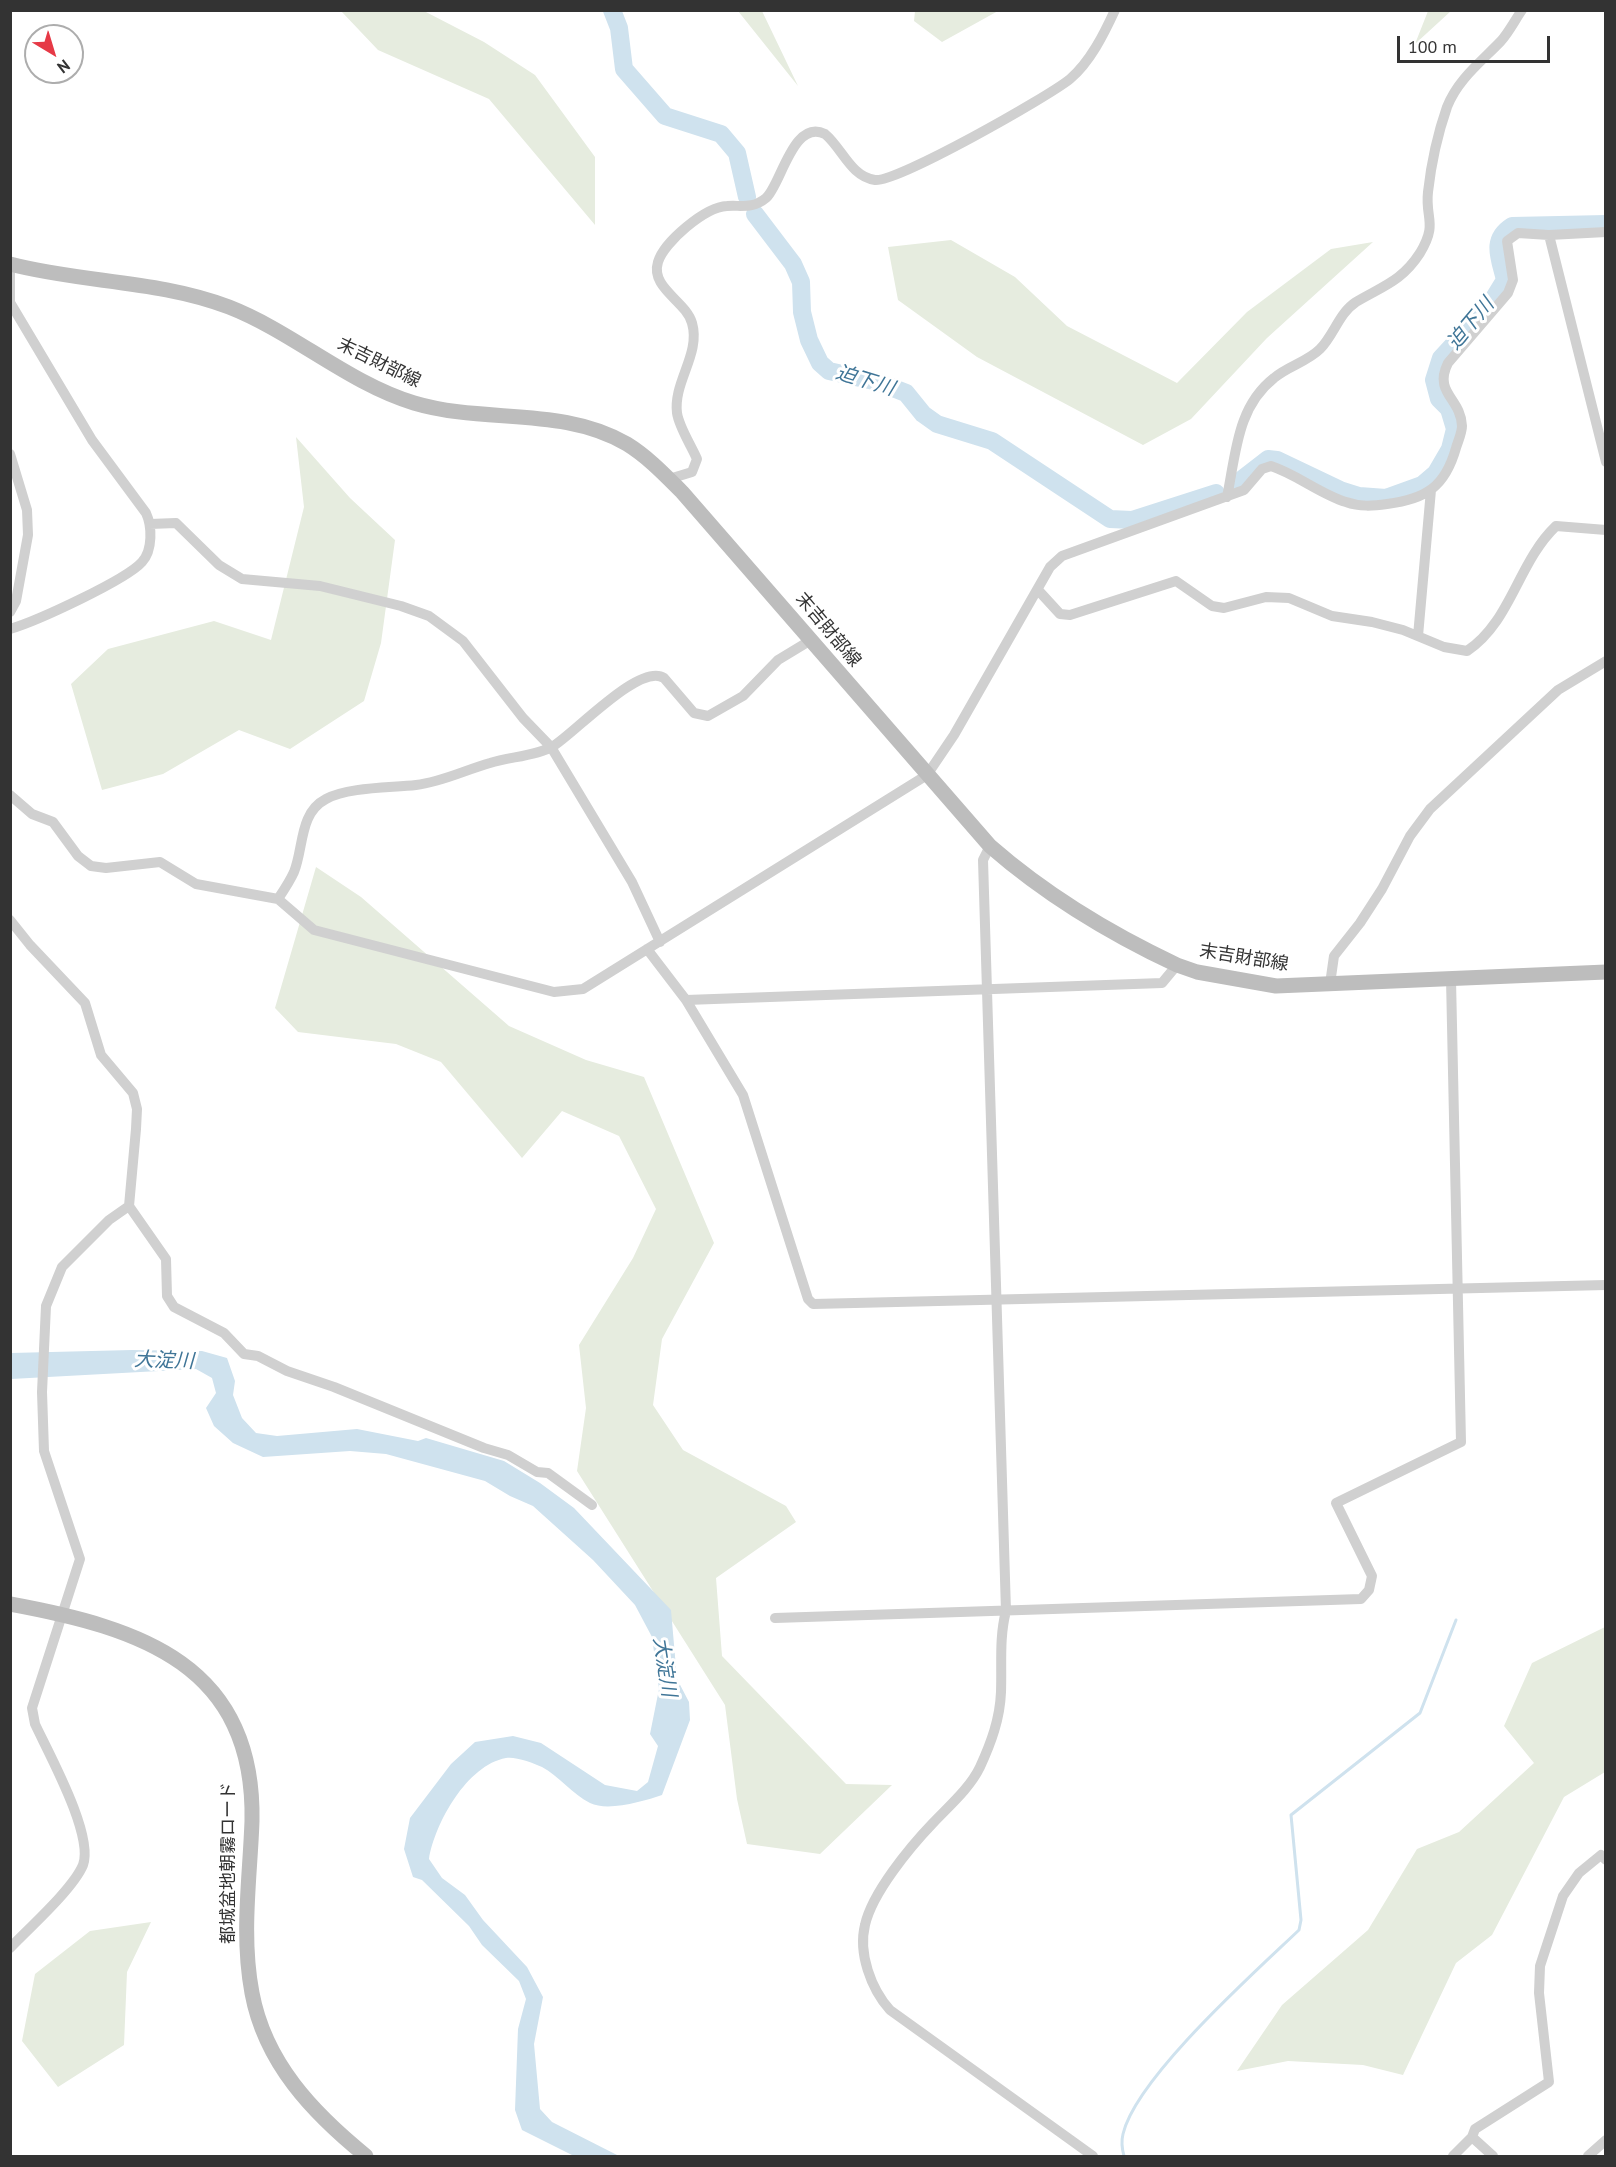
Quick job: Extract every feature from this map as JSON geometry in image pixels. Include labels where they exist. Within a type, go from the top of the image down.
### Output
[{"type":"main road","name":"末吉財部線","points":[[10,266],[143,284],[210,301],[252,318],[394,396],[449,411],[548,420],[585,428],[627,444],[669,479],[990,846],[1017,869],[1053,893],[1177,965],[1197,972],[1276,986],[1605,972]]},
{"type":"main road","name":"都城盆地朝霧ロード","points":[[10,1604],[62,1614],[128,1634],[182,1663],[208,1683],[236,1726],[245,1756],[251,1795],[246,1933],[252,1993],[257,2014],[269,2044],[285,2073],[324,2122],[366,2157]]},
{"type":"street","points":[[669,479],[692,472],[697,459],[677,413],[680,393],[694,346],[694,329],[687,312],[662,285],[657,274],[659,259],[675,238],[694,220],[718,208],[742,208],[763,201],[771,194],[791,149],[810,134],[825,134],[854,168],[873,180],[889,178],[965,141],[1049,95],[1072,78],[1104,32],[1115,10]]},
{"type":"street","points":[[1227,497],[1244,414],[1258,390],[1327,343],[1348,310],[1386,288],[1406,272],[1420,252],[1430,234],[1431,219],[1427,195],[1451,99],[1462,80],[1503,38],[1522,10]]},
{"type":"street","points":[[10,795],[32,814],[53,822],[78,856],[92,866],[106,867],[160,862],[196,884],[278,899],[314,930],[554,992],[583,989],[796,854],[927,775],[954,735],[1050,567],[1062,556],[1244,490],[1262,469],[1271,466],[1329,496],[1371,507],[1410,501],[1431,490],[1447,471],[1462,428],[1460,411],[1446,393],[1442,374],[1448,363],[1508,293],[1513,280],[1507,242],[1518,233],[1548,235],[1605,232]]},
{"type":"street","points":[[1548,235],[1605,462]]},
{"type":"street","points":[[10,266],[11,305],[92,441],[146,513],[150,524],[148,548],[143,561],[123,577],[29,623],[10,629]]},
{"type":"street","points":[[10,454],[27,510],[28,534],[16,601],[10,612]]},
{"type":"street","points":[[1418,636],[1431,490]]},
{"type":"street","points":[[150,524],[176,523],[219,565],[242,579],[320,586],[429,615],[463,641],[523,718],[551,747],[632,882],[660,942]]},
{"type":"street","points":[[1038,590],[1060,614],[1070,615],[1176,581],[1212,606],[1224,608],[1266,597],[1289,598],[1332,616],[1372,622],[1418,636],[1444,647],[1467,651],[1479,643],[1491,629],[1541,540],[1556,526],[1605,530]]},
{"type":"street","points":[[278,899],[295,871],[311,811],[326,799],[345,793],[419,785],[551,747],[616,695],[648,675],[658,674],[664,678],[694,713],[708,716],[743,696],[778,660],[811,640]]},
{"type":"street","points":[[1330,984],[1334,956],[1382,890],[1410,836],[1430,809],[1558,690],[1605,661]]},
{"type":"street","points":[[990,846],[983,860],[1006,1611],[1000,1634],[1001,1694],[996,1728],[979,1769],[923,1834],[874,1901],[864,1926],[863,1947],[871,1979],[882,2001],[890,2010],[1093,2157]]},
{"type":"street","points":[[10,920],[30,945],[85,1003],[101,1055],[133,1093],[137,1109],[129,1206],[166,1259],[167,1296],[174,1307],[224,1333],[244,1354],[258,1356],[287,1371],[334,1387],[484,1448],[508,1455],[537,1472],[548,1473],[592,1505]]},
{"type":"street","points":[[647,949],[686,1000],[743,1095],[808,1299],[813,1304],[1605,1285]]},
{"type":"street","points":[[686,1000],[1162,983],[1177,965]]},
{"type":"street","points":[[775,1618],[1361,1599],[1369,1590],[1372,1576],[1336,1503],[1461,1442],[1451,979]]},
{"type":"street","points":[[10,1948],[70,1884],[83,1865],[84,1851],[80,1821],[35,1724],[32,1708],[80,1559],[44,1451],[42,1392],[46,1306],[62,1267],[109,1220],[129,1206]]},
{"type":"street","points":[[1453,2157],[1472,2137],[1475,2129],[1549,2082],[1539,1993],[1540,1966],[1563,1896],[1571,1883],[1602,1856],[1605,1860]]},
{"type":"street","points":[[1472,2137],[1493,2157]]},
{"type":"street","points":[[1588,2157],[1605,2140]]},
{"type":"shaded area","points":[[915,10],[998,11],[942,42],[914,21]]},
{"type":"shaded area","points":[[341,11],[424,11],[484,42],[535,75],[595,157],[595,225],[489,99],[378,50]]},
{"type":"shaded area","points":[[738,11],[762,11],[798,86]]},
{"type":"shaded area","points":[[1428,11],[1451,11],[1415,44]]},
{"type":"shaded area","points":[[951,240],[1015,277],[1067,326],[1177,383],[1247,312],[1331,249],[1373,242],[1267,338],[1191,419],[1143,445],[977,357],[898,300],[888,247]]},
{"type":"shaded area","points":[[296,437],[350,498],[395,540],[381,643],[364,701],[290,749],[239,730],[163,774],[102,790],[71,684],[108,649],[214,621],[271,640],[304,507]]},
{"type":"shaded area","points":[[316,867],[361,897],[509,1026],[586,1060],[644,1077],[714,1243],[662,1339],[653,1405],[683,1450],[786,1506],[796,1522],[716,1578],[722,1656],[846,1784],[892,1785],[820,1854],[747,1844],[737,1799],[725,1705],[577,1471],[586,1408],[579,1345],[633,1258],[656,1209],[619,1136],[562,1111],[522,1158],[441,1062],[396,1044],[298,1032],[275,1008]]},
{"type":"shaded area","points":[[1605,1627],[1605,1772],[1564,1797],[1492,1935],[1456,1963],[1403,2075],[1363,2065],[1288,2061],[1237,2071],[1282,2005],[1368,1930],[1417,1849],[1459,1832],[1534,1763],[1504,1726],[1532,1663]]},
{"type":"shaded area","points":[[151,1922],[127,1972],[124,2045],[58,2087],[22,2041],[35,1974],[90,1931]]},
{"type":"water","name":"大淀川","points":[[202,1351],[227,1358],[235,1381],[233,1395],[242,1418],[256,1433],[277,1436],[357,1429],[418,1441],[426,1438],[504,1461],[540,1483],[574,1508],[671,1610],[677,1679],[689,1702],[690,1720],[662,1795],[626,1805],[598,1805],[583,1799],[542,1767],[519,1759],[506,1758],[478,1772],[455,1798],[438,1829],[429,1859],[442,1878],[465,1895],[483,1920],[527,1967],[543,1997],[534,2044],[540,2109],[552,2122],[619,2156],[574,2156],[522,2130],[515,2110],[518,2029],[526,1999],[519,1981],[482,1945],[469,1926],[422,1880],[413,1877],[404,1849],[410,1818],[451,1764],[475,1742],[513,1736],[541,1743],[605,1785],[637,1791],[648,1782],[658,1746],[650,1734],[659,1689],[652,1637],[635,1605],[593,1560],[533,1506],[485,1481],[386,1454],[350,1451],[263,1457],[233,1443],[214,1426],[206,1408],[216,1393],[212,1378],[196,1369],[11,1379],[11,1353]]},
{"type":"waterway","name":"迫下川","points":[[612,10],[619,28],[624,69],[665,116],[721,134],[737,153],[747,197]]},
{"type":"waterway","name":"迫下川","points":[[755,214],[793,264],[801,282],[802,312],[809,340],[820,363],[829,371],[878,382],[906,393],[923,414],[937,424],[992,441],[1110,519],[1132,520],[1216,493]]},
{"type":"waterway","name":"迫下川","points":[[1237,483],[1268,459],[1277,460],[1340,490],[1359,496],[1386,498],[1422,485],[1436,473],[1450,449],[1455,429],[1449,409],[1439,399],[1434,380],[1441,358],[1489,306],[1505,280],[1498,250],[1505,231],[1512,226],[1606,224]]},
{"type":"waterway","points":[[1124,2156],[1123,2134],[1132,2111],[1150,2084],[1227,1998],[1299,1930],[1301,1920],[1291,1815],[1420,1713],[1456,1620]]}]
